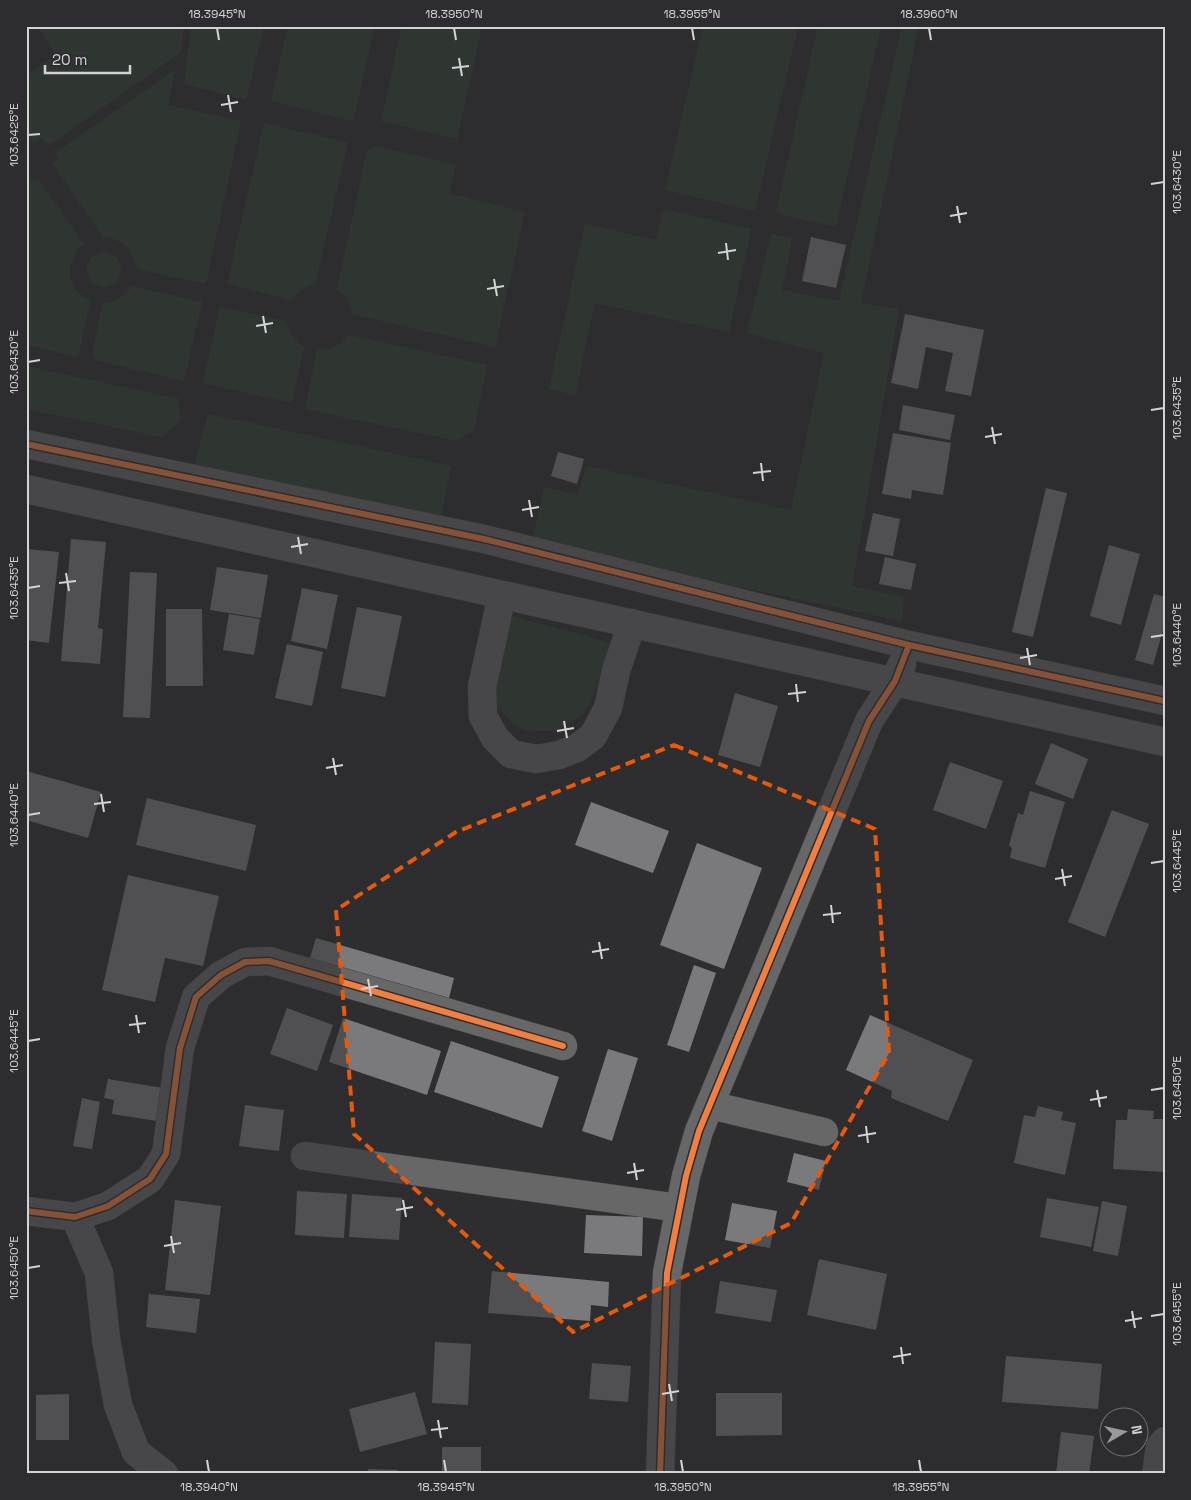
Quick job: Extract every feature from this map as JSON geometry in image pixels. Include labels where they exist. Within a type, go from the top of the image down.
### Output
[{"type":"street","points":[[26,444],[484,539],[909,645],[1165,701]]},
{"type":"street","points":[[26,488],[1165,742]]},
{"type":"street","points":[[502,595],[482,687],[483,716],[495,738],[511,754],[536,759],[559,755],[577,748],[593,736],[608,708],[616,671],[632,623]]},
{"type":"street","points":[[660,1474],[667,1273],[679,1208],[699,1131],[869,721],[895,681],[909,645]]},
{"type":"street","points":[[26,1211],[75,1217],[108,1206],[150,1179],[166,1154],[180,1048],[196,997],[221,975],[245,962],[269,960],[563,1046]]},
{"type":"street","points":[[710,1105],[824,1132]]},
{"type":"street","points":[[305,1156],[679,1208]]},
{"type":"street","points":[[75,1217],[98,1273],[106,1339],[118,1405],[136,1452],[164,1474]]},
{"type":"street","points":[[1156,1474],[1160,1447],[1165,1441]]},
{"type":"highlighted area","points":[[674,745],[875,829],[889,1053],[791,1223],[573,1332],[354,1134],[336,910],[456,832]]},
{"type":"green space","points":[[37,26],[184,26],[181,52],[48,146],[42,138],[34,143],[26,131],[26,76],[56,55]]},
{"type":"green space","points":[[191,26],[264,26],[246,100],[184,84]]},
{"type":"green space","points":[[288,26],[375,26],[353,121],[271,101]]},
{"type":"green space","points":[[402,26],[482,26],[457,139],[381,121]]},
{"type":"green space","points":[[703,26],[798,26],[755,211],[665,190]]},
{"type":"green space","points":[[818,26],[881,26],[836,227],[776,213]]},
{"type":"green space","points":[[902,26],[919,26],[861,303],[899,309],[852,586],[904,597],[902,621],[532,544],[544,487],[578,495],[586,466],[791,510],[824,353],[747,333],[771,234],[792,238],[782,290],[839,301]]},
{"type":"green space","points":[[175,70],[168,105],[241,121],[206,284],[137,269],[133,257],[126,247],[116,240],[103,237],[52,163],[59,159],[55,153]]},
{"type":"green space","points":[[264,123],[348,143],[315,285],[302,290],[291,300],[227,284]]},
{"type":"green space","points":[[376,146],[456,165],[450,194],[525,212],[495,347],[352,314],[348,300],[337,289],[367,151]]},
{"type":"green space","points":[[26,173],[33,182],[38,179],[84,244],[72,259],[70,273],[73,286],[90,301],[78,357],[26,345]]},
{"type":"green space","points":[[663,209],[751,229],[729,332],[595,303],[575,395],[549,389],[585,224],[656,240]]},
{"type":"green space","points":[[104,253],[111,254],[116,258],[120,263],[120,277],[116,282],[111,286],[104,287],[97,286],[92,282],[88,277],[87,270],[88,263],[92,258],[97,254]]},
{"type":"green space","points":[[132,286],[202,302],[184,381],[96,360],[92,354],[103,302],[112,302],[126,293]]},
{"type":"green space","points":[[220,307],[286,321],[292,336],[304,347],[292,403],[203,383]]},
{"type":"green space","points":[[348,335],[487,365],[474,429],[457,441],[305,409],[317,349],[334,347]]},
{"type":"green space","points":[[26,366],[179,399],[180,421],[162,437],[26,409]]},
{"type":"green space","points":[[208,414],[451,466],[440,523],[193,471]]},
{"type":"green space","points":[[512,616],[612,643],[591,701],[582,715],[556,731],[532,731],[515,726],[495,704],[491,689]]},
{"type":"building","points":[[811,237],[846,245],[836,288],[802,281]]},
{"type":"building","points":[[905,314],[984,330],[971,396],[945,391],[953,353],[926,347],[918,389],[891,383]]},
{"type":"building","points":[[903,405],[955,415],[950,440],[899,430]]},
{"type":"building","points":[[893,433],[951,443],[943,495],[912,490],[911,499],[882,494]]},
{"type":"building","points":[[558,452],[584,459],[577,484],[551,476]]},
{"type":"building","points":[[1046,488],[1067,493],[1033,637],[1012,632]]},
{"type":"building","points":[[873,513],[900,519],[893,556],[865,551]]},
{"type":"building","points":[[71,539],[106,542],[98,628],[103,629],[100,664],[61,661]]},
{"type":"building","points":[[1109,545],[1140,554],[1121,625],[1090,616]]},
{"type":"building","points":[[26,549],[59,552],[49,643],[26,640]]},
{"type":"building","points":[[885,557],[916,564],[911,590],[879,584]]},
{"type":"building","points":[[217,567],[268,575],[261,618],[210,610]]},
{"type":"building","points":[[130,572],[157,573],[150,718],[123,717]]},
{"type":"building","points":[[302,588],[338,595],[327,649],[291,641]]},
{"type":"building","points":[[1154,594],[1165,597],[1165,623],[1153,665],[1135,660]]},
{"type":"building","points":[[357,607],[402,616],[385,697],[341,688]]},
{"type":"building","points":[[166,609],[202,609],[203,686],[166,686]]},
{"type":"building","points":[[229,614],[260,619],[254,655],[223,650]]},
{"type":"building","points":[[287,644],[323,652],[312,706],[275,698]]},
{"type":"building","points":[[735,693],[778,706],[760,767],[718,755]]},
{"type":"building","points":[[1051,743],[1088,759],[1073,799],[1035,784]]},
{"type":"building","points":[[950,762],[1003,781],[986,829],[933,810]]},
{"type":"building","points":[[26,771],[101,792],[88,838],[26,820]]},
{"type":"building","points":[[1030,791],[1065,802],[1045,868],[1010,858],[1012,848],[1009,845],[1018,813],[1023,815]]},
{"type":"building","points":[[147,798],[256,825],[246,871],[136,845]]},
{"type":"building","points":[[591,802],[669,831],[653,873],[575,845]]},
{"type":"building","points":[[1112,810],[1149,824],[1105,937],[1068,922]]},
{"type":"building","points":[[697,843],[762,868],[724,969],[660,945]]},
{"type":"building","points":[[128,875],[219,896],[203,966],[165,958],[155,1002],[102,990]]},
{"type":"building","points":[[316,938],[454,978],[449,998],[310,958]]},
{"type":"building","points":[[694,965],[716,973],[689,1052],[667,1045]]},
{"type":"building","points":[[287,1008],[333,1025],[317,1071],[270,1054]]},
{"type":"building","points":[[870,1015],[973,1060],[948,1121],[891,1098],[892,1091],[846,1070]]},
{"type":"building","points":[[343,1018],[441,1051],[427,1095],[329,1062]]},
{"type":"building","points":[[451,1041],[559,1077],[542,1128],[434,1092]]},
{"type":"building","points":[[608,1049],[638,1058],[612,1141],[582,1131]]},
{"type":"building","points":[[108,1079],[163,1088],[157,1121],[112,1114],[114,1100],[104,1098]]},
{"type":"building","points":[[82,1098],[100,1102],[92,1149],[73,1146]]},
{"type":"building","points":[[245,1105],[284,1110],[279,1151],[239,1146]]},
{"type":"building","points":[[1038,1106],[1063,1112],[1061,1120],[1076,1123],[1065,1175],[1014,1163],[1024,1115],[1035,1117]]},
{"type":"building","points":[[1128,1109],[1154,1111],[1153,1119],[1165,1119],[1165,1172],[1113,1169],[1116,1120],[1127,1120]]},
{"type":"building","points":[[794,1153],[826,1161],[819,1190],[787,1182]]},
{"type":"building","points":[[297,1191],[347,1194],[344,1238],[295,1235]]},
{"type":"building","points":[[352,1194],[402,1198],[399,1240],[349,1237]]},
{"type":"building","points":[[1047,1198],[1099,1207],[1091,1247],[1040,1237]]},
{"type":"building","points":[[175,1200],[221,1206],[210,1295],[165,1290]]},
{"type":"building","points":[[1102,1201],[1127,1206],[1118,1256],[1093,1251]]},
{"type":"building","points":[[732,1203],[777,1211],[770,1248],[725,1240]]},
{"type":"building","points":[[586,1215],[643,1217],[642,1256],[584,1253]]},
{"type":"building","points":[[819,1259],[887,1274],[876,1330],[807,1315]]},
{"type":"building","points":[[492,1271],[609,1282],[608,1307],[591,1305],[590,1321],[488,1313]]},
{"type":"building","points":[[720,1281],[777,1290],[771,1322],[715,1313]]},
{"type":"building","points":[[149,1294],[200,1299],[196,1333],[146,1327]]},
{"type":"building","points":[[435,1342],[471,1344],[468,1405],[432,1403]]},
{"type":"building","points":[[1006,1356],[1102,1364],[1098,1409],[1002,1402]]},
{"type":"building","points":[[592,1363],[631,1366],[628,1402],[589,1399]]},
{"type":"building","points":[[415,1392],[427,1434],[360,1452],[349,1409]]},
{"type":"building","points":[[716,1393],[782,1393],[782,1435],[716,1436]]},
{"type":"building","points":[[69,1394],[69,1440],[36,1440],[36,1395]]},
{"type":"building","points":[[1061,1432],[1094,1436],[1089,1474],[1056,1474]]},
{"type":"building","points":[[442,1447],[481,1447],[481,1474],[442,1474]]},
{"type":"building","points":[[368,1469],[398,1470],[398,1474],[368,1474]]},
{"type":"cycle path","points":[[26,444],[484,539],[909,645],[1165,701]]},
{"type":"cycle path","points":[[660,1474],[667,1273],[686,1176],[699,1131],[869,721],[895,681],[909,645]]},
{"type":"cycle path","points":[[26,1211],[75,1217],[108,1206],[150,1179],[166,1154],[180,1048],[196,997],[221,975],[245,962],[269,961],[563,1046]]}]
